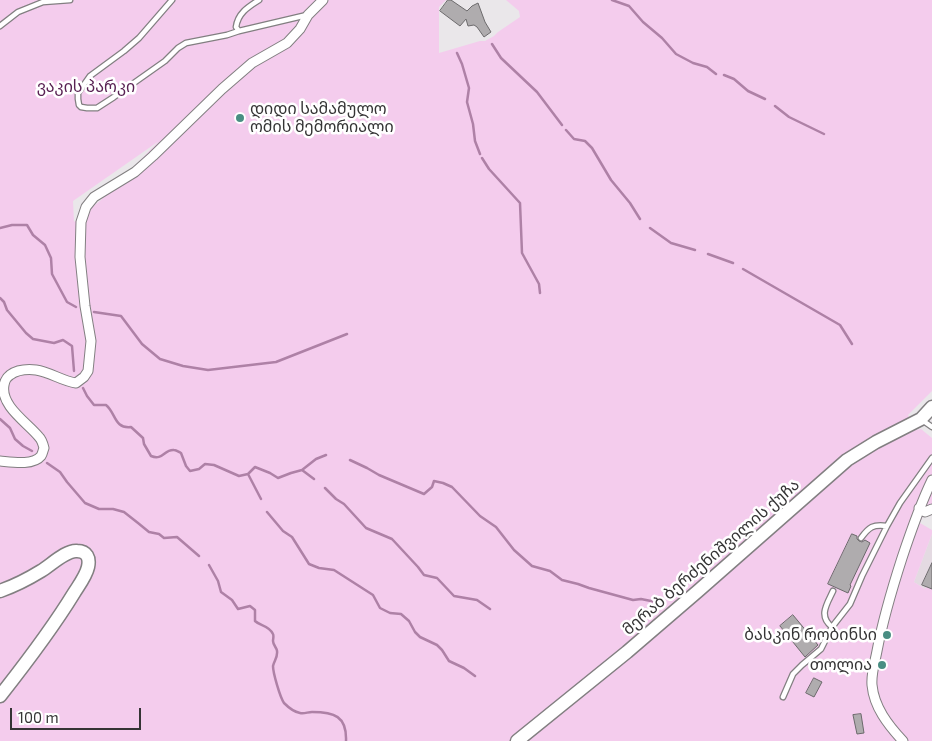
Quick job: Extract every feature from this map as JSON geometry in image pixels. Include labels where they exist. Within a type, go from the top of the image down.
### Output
[{"type":"street","points":[[0,461],[23,463],[36,460],[41,456],[44,448],[41,439],[14,412],[6,401],[4,386],[7,377],[14,372],[36,370],[76,383],[88,371],[91,341],[80,257],[81,222],[86,207],[94,197],[135,172],[252,63],[287,43],[300,29],[308,15],[324,0]]},
{"type":"street","name":"მერაბ ბერძენიშვილის ქუჩა","points":[[517,741],[627,652],[847,460],[861,450],[921,419],[932,407]]},
{"type":"street","points":[[898,739],[877,703],[872,686],[872,675],[896,578],[919,508],[932,480]]},
{"type":"street","points":[[919,508],[926,512],[932,509]]},
{"type":"street","points":[[0,592],[34,575],[68,553],[76,550],[87,555],[88,567],[86,574],[68,603],[0,696]]},
{"type":"lane","points":[[0,26],[18,12],[43,2],[70,0]]},
{"type":"lane","points":[[172,0],[140,37],[90,76],[78,93],[79,105],[87,108],[97,108],[129,88],[167,60],[177,49],[186,43],[308,15]]},
{"type":"lane","points":[[239,31],[236,27],[237,19],[259,0]]},
{"type":"lane","points":[[921,419],[932,427]]},
{"type":"lane","points":[[783,697],[793,674],[821,649],[832,627],[850,604],[887,526],[900,503],[932,458]]},
{"type":"lane","points":[[861,538],[868,529],[875,525],[887,526]]},
{"type":"lane","points":[[832,627],[826,622],[824,611],[833,591]]},
{"type":"shaded area","points":[[932,534],[932,589],[927,587],[925,589],[914,582]]},
{"type":"green space","name":"ვაკის პარკი","points":[[0,0],[323,0],[312,16],[329,0],[446,0],[439,7],[439,53],[485,41],[520,17],[519,11],[506,0],[932,0],[932,391],[908,415],[916,430],[921,429],[932,438],[932,515],[923,516],[920,523],[932,530],[932,534],[914,582],[925,589],[926,587],[932,589],[932,741],[0,741]],"holes":[[[159,141],[101,200],[74,222],[73,201]]]},
{"type":"building","points":[[448,0],[451,0],[467,11],[478,3],[491,32],[484,37],[477,27],[474,25],[468,26],[466,19],[460,26],[440,11]]},
{"type":"building","points":[[852,534],[857,536],[859,541],[865,540],[870,543],[848,593],[828,584]]},
{"type":"building","points":[[932,563],[932,589],[922,585]]},
{"type":"building","points":[[793,615],[818,645],[805,657],[780,626]]},
{"type":"building","points":[[814,678],[822,682],[814,697],[806,693]]},
{"type":"building","points":[[861,714],[864,733],[857,734],[853,715]]},
{"type":"waterway","points":[[612,0],[629,6],[676,54],[693,63],[707,67],[716,74]]},
{"type":"waterway","points":[[492,44],[501,58],[537,92],[562,125]]},
{"type":"waterway","points":[[457,53],[469,88],[467,102],[475,141],[480,154]]},
{"type":"waterway","points":[[724,75],[734,79],[748,91],[765,99]]},
{"type":"waterway","points":[[775,106],[789,117],[824,134]]},
{"type":"waterway","points":[[566,130],[574,139],[585,141],[592,148],[611,180],[630,203],[640,219]]},
{"type":"waterway","points":[[482,158],[489,169],[520,203],[522,253],[539,284],[540,293]]},
{"type":"waterway","points":[[0,228],[12,225],[27,225],[33,235],[45,245],[51,258],[52,274],[67,302],[76,307]]},
{"type":"waterway","points":[[650,228],[671,243],[695,250]]},
{"type":"waterway","points":[[708,254],[733,263]]},
{"type":"waterway","points":[[743,269],[840,325],[852,344]]},
{"type":"waterway","points":[[0,298],[7,310],[33,339],[54,343],[63,340],[72,346],[74,371]]},
{"type":"waterway","points":[[94,312],[121,316],[142,344],[160,359],[183,366],[208,370],[276,362],[347,334]]},
{"type":"waterway","points":[[83,388],[94,405],[106,405],[121,426],[131,427],[143,438],[144,444],[151,456],[158,457],[168,451],[176,450],[181,453],[190,471],[199,469],[205,464],[214,465],[239,476],[248,474],[255,467],[278,478],[302,470],[316,459],[326,455]]},
{"type":"waterway","points":[[0,419],[10,428],[15,439],[32,451]]},
{"type":"waterway","points":[[350,460],[379,475],[424,494],[432,487],[434,481],[452,487],[480,516],[496,527],[514,550],[532,566],[550,571],[562,580],[633,600],[641,599],[661,603]]},
{"type":"waterway","points":[[47,463],[60,472],[85,503],[99,509],[113,509],[124,512],[149,532],[159,534],[164,538],[177,537],[199,556]]},
{"type":"waterway","points":[[302,470],[314,479]]},
{"type":"waterway","points":[[248,474],[261,499]]},
{"type":"waterway","points":[[325,488],[344,504],[366,528],[392,539],[424,575],[437,578],[454,596],[477,600],[490,609]]},
{"type":"waterway","points":[[267,512],[283,531],[292,537],[309,564],[319,568],[334,570],[373,595],[380,608],[390,613],[401,614],[409,621],[420,637],[437,645],[449,661],[475,676]]},
{"type":"waterway","points":[[209,565],[218,581],[221,592],[232,600],[238,609],[250,606],[255,610],[255,621],[267,627],[273,634],[273,642],[277,650],[273,669],[284,703],[298,712],[327,713],[338,717],[344,726],[346,741]]},
{"type":"place","name":"დიდი სამამულო ომის მემორიალი","points":[[240,118]]},
{"type":"place","name":"ბასკინ რობინსი","points":[[887,635]]},
{"type":"place","name":"თოლია","points":[[882,665]]}]
